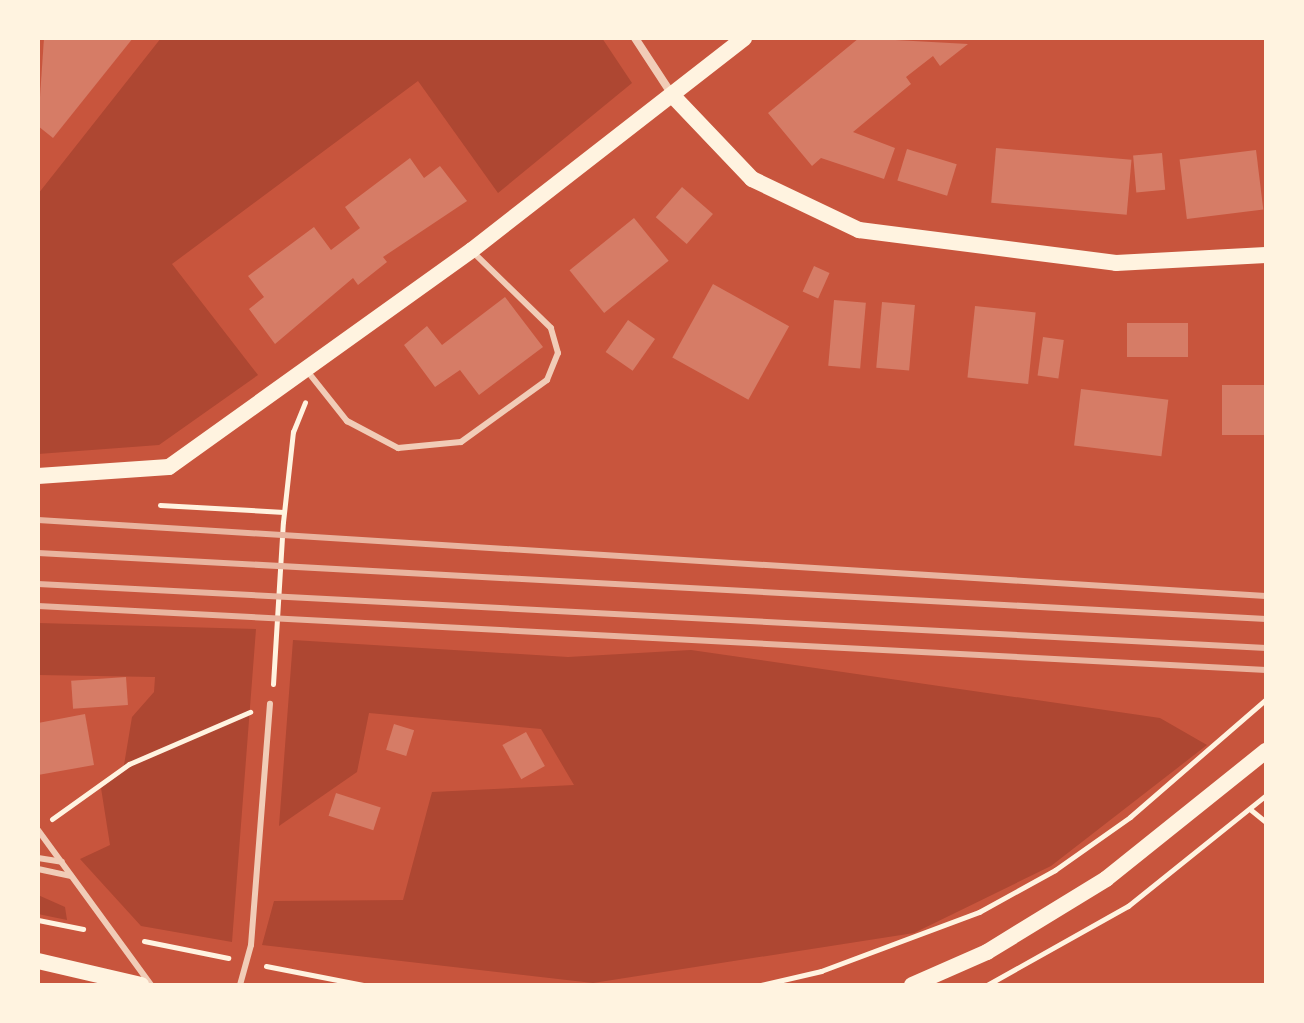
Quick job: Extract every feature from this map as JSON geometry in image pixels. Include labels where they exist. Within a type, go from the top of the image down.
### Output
[{"type":"main road","points":[[38,476],[169,467],[308,372],[472,250],[744,38]]},
{"type":"main road","points":[[673,96],[752,179],[859,230],[1116,263],[1266,255]]},
{"type":"main road","points":[[912,985],[987,952],[1106,879],[1266,751]]},
{"type":"main road","points":[[38,961],[141,985]]},
{"type":"street","points":[[635,38],[673,96]]},
{"type":"lane","points":[[308,372],[347,421],[398,448],[461,442],[547,380],[558,353],[551,328],[472,250]]},
{"type":"lane","points":[[240,985],[245,961],[270,704]]},
{"type":"lane","points":[[38,829],[151,985]]},
{"type":"lane","points":[[38,858],[62,862]]},
{"type":"lane","points":[[38,869],[71,876]]},
{"type":"path","points":[[275,671],[283,522],[293,432],[308,395]]},
{"type":"path","points":[[160,505],[284,512]]},
{"type":"path","points":[[761,985],[821,971],[979,912],[1105,834],[1266,699]]},
{"type":"path","points":[[38,829],[129,764],[270,704]]},
{"type":"path","points":[[987,985],[1128,906],[1266,795]]},
{"type":"path","points":[[1251,810],[1266,822]]},
{"type":"path","points":[[245,961],[363,985]]},
{"type":"shaded area","points":[[161,38],[602,38],[632,83],[498,193],[418,81],[172,264],[258,375],[159,445],[38,454],[38,194]]},
{"type":"shaded area","points":[[38,623],[256,629],[232,942],[141,926],[80,859],[110,845],[101,788],[123,771],[132,717],[154,692],[155,677],[38,675]]},
{"type":"shaded area","points":[[293,640],[568,657],[691,650],[1160,718],[1207,745],[1051,866],[914,933],[593,983],[262,945],[274,901],[403,900],[432,792],[574,785],[541,729],[369,713],[357,772],[279,826]]},
{"type":"shaded area","points":[[38,895],[65,907],[67,920],[38,914]]},
{"type":"building","points":[[44,38],[133,38],[53,138],[38,126]]},
{"type":"building","points":[[859,38],[968,44],[940,66],[933,56],[906,77],[911,84],[853,132],[895,148],[884,179],[821,158],[812,166],[768,113]]},
{"type":"building","points":[[996,148],[1131,160],[1127,215],[991,203]]},
{"type":"building","points":[[907,149],[957,164],[947,196],[897,181]]},
{"type":"building","points":[[1256,150],[1263,210],[1187,219],[1180,159]]},
{"type":"building","points":[[1162,153],[1165,190],[1136,192],[1133,156]]},
{"type":"building","points":[[410,158],[424,178],[440,166],[467,201],[383,257],[387,262],[358,285],[353,278],[275,344],[249,309],[264,297],[248,276],[314,227],[331,250],[360,228],[345,207]]},
{"type":"building","points":[[682,187],[713,214],[687,244],[656,217]]},
{"type":"building","points":[[634,218],[669,261],[604,313],[569,270]]},
{"type":"building","points":[[814,266],[830,273],[818,298],[803,292]]},
{"type":"building","points":[[713,284],[789,326],[748,400],[672,357]]},
{"type":"building","points":[[505,297],[543,347],[479,395],[460,370],[435,387],[404,345],[427,326],[442,345]]},
{"type":"building","points":[[834,300],[866,303],[860,369],[828,366]]},
{"type":"building","points":[[882,302],[915,305],[909,371],[876,368]]},
{"type":"building","points":[[975,306],[1036,312],[1028,384],[967,378]]},
{"type":"building","points":[[628,320],[655,339],[633,371],[606,352]]},
{"type":"building","points":[[1127,323],[1188,323],[1188,357],[1127,357]]},
{"type":"building","points":[[1043,337],[1064,340],[1058,379],[1038,376]]},
{"type":"building","points":[[1222,385],[1266,385],[1266,435],[1222,435]]},
{"type":"building","points":[[1081,389],[1168,400],[1161,456],[1074,446]]},
{"type":"building","points":[[126,677],[128,705],[73,709],[71,681]]},
{"type":"building","points":[[85,714],[94,765],[38,775],[38,723]]},
{"type":"building","points":[[394,724],[414,730],[406,756],[386,750]]},
{"type":"building","points":[[526,732],[545,766],[521,779],[502,745]]},
{"type":"building","points":[[336,793],[381,808],[373,830],[329,816]]},
{"type":"railway","points":[[38,520],[1266,596]]},
{"type":"railway","points":[[38,553],[1266,619]]},
{"type":"railway","points":[[38,584],[1266,648]]},
{"type":"railway","points":[[38,606],[1266,670]]}]
